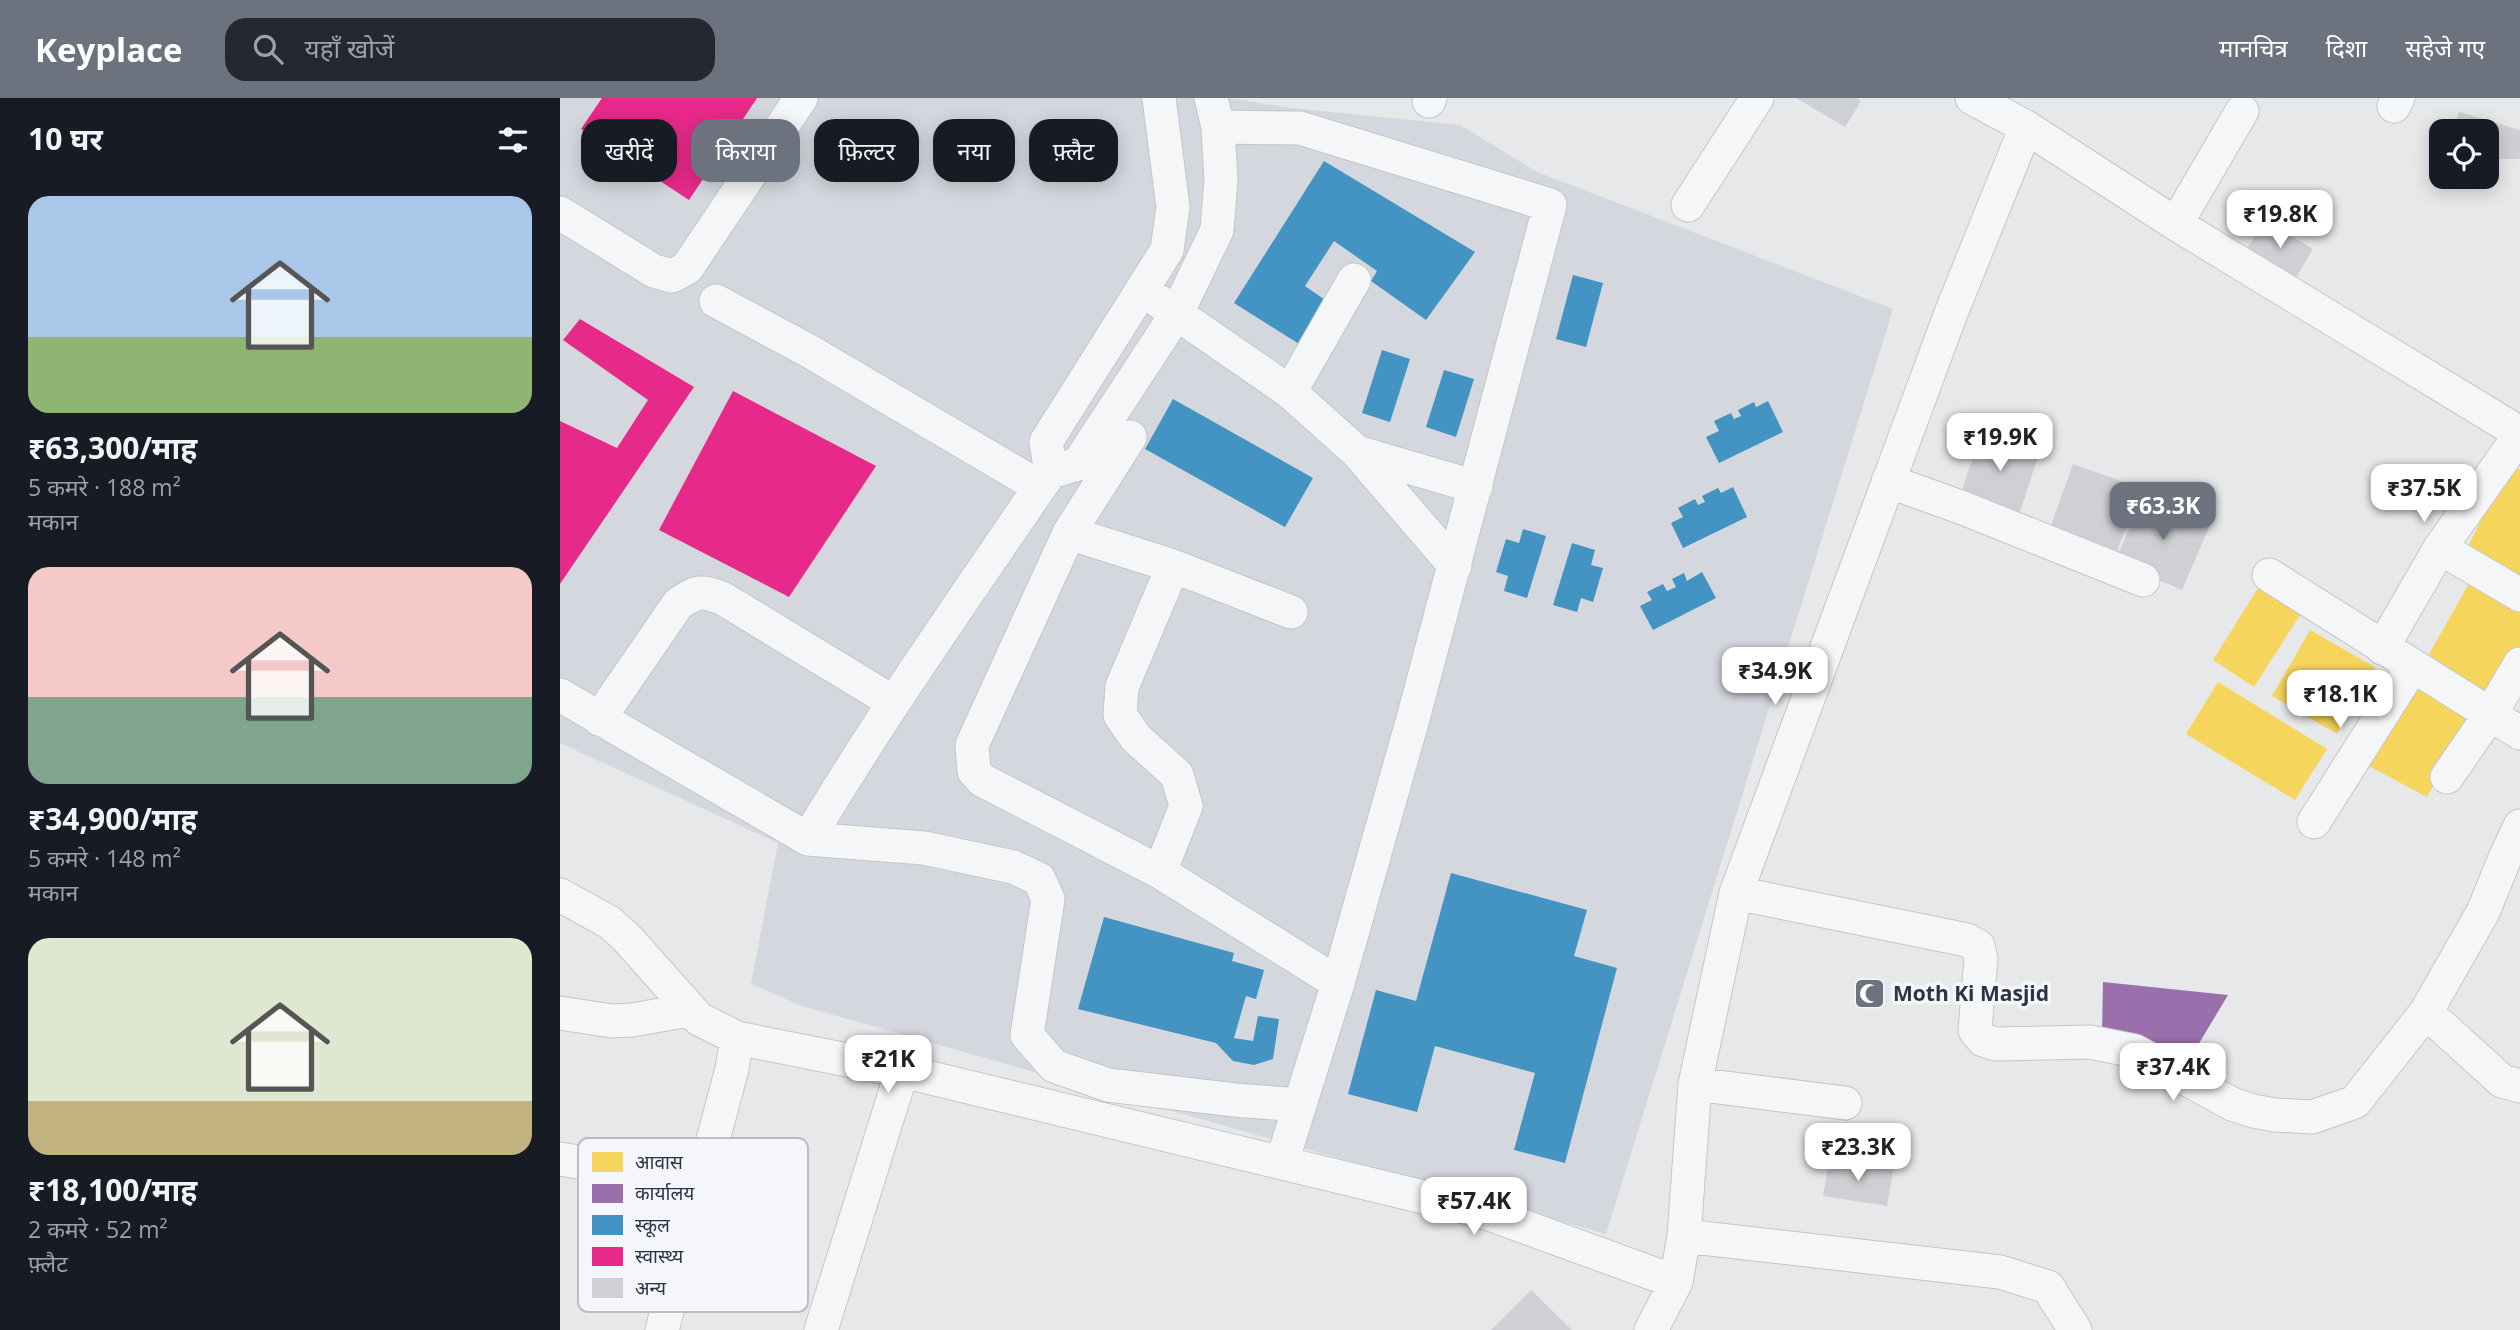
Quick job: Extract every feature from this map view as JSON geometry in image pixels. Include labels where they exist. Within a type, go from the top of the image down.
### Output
[{"type":"street","points":[[560,213],[654,271],[672,275],[687,268],[801,98]]},
{"type":"street","points":[[1045,479],[1046,442],[1167,250],[1173,207],[1159,98]]},
{"type":"street","points":[[1688,205],[1757,98]]},
{"type":"street","points":[[1978,99],[2176,224],[2517,428],[2440,548],[2382,648]]},
{"type":"street","points":[[2176,224],[2242,111]]},
{"type":"street","points":[[808,839],[893,702],[1045,479],[1078,464],[1177,313],[1217,230],[1221,180],[1214,112],[1300,128],[1550,205],[1455,566],[1338,983],[1282,1162]]},
{"type":"street","points":[[1651,1330],[1675,1282],[1684,1236],[1695,1084],[1736,893],[1951,313],[2026,127]]},
{"type":"street","points":[[1290,392],[1354,280]]},
{"type":"street","points":[[1143,291],[1290,392],[1357,452],[1455,566]]},
{"type":"street","points":[[716,301],[1045,479]]},
{"type":"street","points":[[1130,437],[1069,533],[972,745],[974,771],[982,779],[1160,872],[1338,983]]},
{"type":"street","points":[[1357,452],[1476,487]]},
{"type":"street","points":[[1888,481],[2143,580]]},
{"type":"street","points":[[1069,533],[1173,566],[1292,612]]},
{"type":"street","points":[[2440,548],[2520,596]]},
{"type":"street","points":[[1160,872],[1186,806],[1177,775],[1136,738],[1120,715],[1122,687],[1173,566]]},
{"type":"street","points":[[2269,575],[2520,733]]},
{"type":"street","points":[[599,719],[678,604],[702,591],[722,598],[893,702]]},
{"type":"street","points":[[2447,777],[2491,713],[2520,664]]},
{"type":"street","points":[[2314,822],[2413,667]]},
{"type":"street","points":[[560,695],[808,839],[923,848],[1013,867],[1039,878],[1048,899],[1027,1035],[1054,1066],[1108,1085],[1300,1105]]},
{"type":"street","points":[[1736,893],[1967,940],[1978,946],[1981,959],[1975,1030],[1983,1040],[1996,1044],[2090,1042],[2136,1051],[2232,1104],[2253,1111],[2312,1117],[2356,1102],[2426,1012],[2483,912],[2520,826]]},
{"type":"street","points":[[560,895],[609,922],[626,937],[689,1010],[699,1019],[737,1038],[902,1070],[1481,1211],[1675,1282]]},
{"type":"street","points":[[560,1013],[611,1021],[689,1010]]},
{"type":"street","points":[[2426,1012],[2502,1081],[2520,1086]]},
{"type":"street","points":[[713,1138],[732,1069],[737,1038]]},
{"type":"street","points":[[821,1330],[902,1070]]},
{"type":"street","points":[[1695,1084],[1845,1103]]},
{"type":"street","points":[[560,1159],[578,1162]]},
{"type":"street","points":[[1684,1236],[2000,1272],[2048,1287],[2075,1330]]},
{"type":"street","points":[[662,1330],[667,1312]]},
{"type":"shaded area","points":[[560,98],[1228,98],[1292,108],[1460,125],[1537,172],[1893,309],[1606,1234],[802,1006],[751,984],[778,843],[560,743]]},
{"type":"building: आवास","points":[[2510,464],[2520,470],[2520,577],[2468,546]]},
{"type":"building: आवास","points":[[2471,580],[2520,607],[2520,654],[2492,702],[2424,663]]},
{"type":"building: आवास","points":[[2258,588],[2300,615],[2254,687],[2213,660]]},
{"type":"building: आवास","points":[[2310,630],[2375,667],[2337,734],[2272,696]]},
{"type":"building: आवास","points":[[2218,682],[2327,749],[2295,800],[2186,734]]},
{"type":"building: आवास","points":[[2413,683],[2473,715],[2427,797],[2367,765]]},
{"type":"building: कार्यालय","points":[[2103,982],[2228,995],[2183,1070],[2102,1032]]},
{"type":"building: स्कूल","points":[[1324,161],[1475,252],[1426,320],[1371,281],[1377,271],[1334,241],[1305,286],[1331,304],[1304,347],[1234,303]]},
{"type":"building: स्कूल","points":[[1573,275],[1603,283],[1586,347],[1556,339]]},
{"type":"building: स्कूल","points":[[1382,350],[1410,359],[1390,422],[1362,413]]},
{"type":"building: स्कूल","points":[[1444,370],[1474,379],[1456,437],[1426,427]]},
{"type":"building: स्कूल","points":[[1173,399],[1313,478],[1285,527],[1145,449]]},
{"type":"building: स्कूल","points":[[1768,401],[1783,432],[1719,463],[1706,437],[1719,431],[1714,421],[1731,413],[1734,419],[1741,416],[1738,410],[1754,402],[1756,407]]},
{"type":"building: स्कूल","points":[[1733,487],[1747,517],[1683,548],[1671,523],[1683,517],[1678,508],[1695,499],[1698,505],[1705,502],[1702,496],[1718,488],[1721,493]]},
{"type":"building: स्कूल","points":[[1523,529],[1546,536],[1527,598],[1504,591],[1508,576],[1496,572],[1506,539],[1519,543]]},
{"type":"building: स्कूल","points":[[1572,543],[1595,550],[1591,565],[1603,568],[1593,602],[1581,598],[1577,612],[1553,605]]},
{"type":"building: स्कूल","points":[[1702,572],[1716,598],[1653,630],[1640,606],[1652,600],[1647,592],[1663,584],[1667,591],[1676,587],[1672,579],[1684,573],[1687,581]]},
{"type":"building: स्कूल","points":[[1451,873],[1587,910],[1574,956],[1617,968],[1565,1163],[1514,1150],[1535,1073],[1435,1046],[1417,1112],[1348,1094],[1376,990],[1416,1001]]},
{"type":"building: स्कूल","points":[[1104,917],[1234,953],[1232,961],[1264,970],[1256,999],[1246,996],[1234,1038],[1253,1041],[1258,1016],[1279,1019],[1273,1059],[1254,1065],[1233,1061],[1216,1043],[1078,1009]]},
{"type":"building: स्वास्थ्य","points":[[602,98],[757,98],[743,119],[691,119],[691,182],[701,182],[689,200],[662,182],[677,182],[677,119],[588,119]]},
{"type":"building: स्वास्थ्य","points":[[580,319],[694,387],[560,584],[560,421],[617,448],[648,400],[563,340]]},
{"type":"building: स्वास्थ्य","points":[[733,391],[876,466],[789,597],[659,530]]},
{"type":"building: अन्य","points":[[1796,98],[1857,98],[1861,101],[1845,127]]},
{"type":"building: अन्य","points":[[2459,112],[2483,119],[2456,119]]},
{"type":"building: अन्य","points":[[2499,124],[2520,130],[2520,159],[2499,159]]},
{"type":"building: अन्य","points":[[2265,220],[2313,249],[2295,279],[2246,250]]},
{"type":"building: अन्य","points":[[1983,428],[2041,448],[2018,518],[1959,498]]},
{"type":"building: अन्य","points":[[2073,464],[2140,488],[2115,557],[2048,534]]},
{"type":"building: अन्य","points":[[2144,495],[2211,523],[2182,590],[2115,561]]},
{"type":"building: अन्य","points":[[1829,1160],[1893,1170],[1887,1206],[1823,1196]]},
{"type":"building: अन्य","points":[[1531,1290],[1572,1330],[1491,1330]]},
{"type":"place","name":"Moth Ki Masjid","points":[[1870,994]]}]
